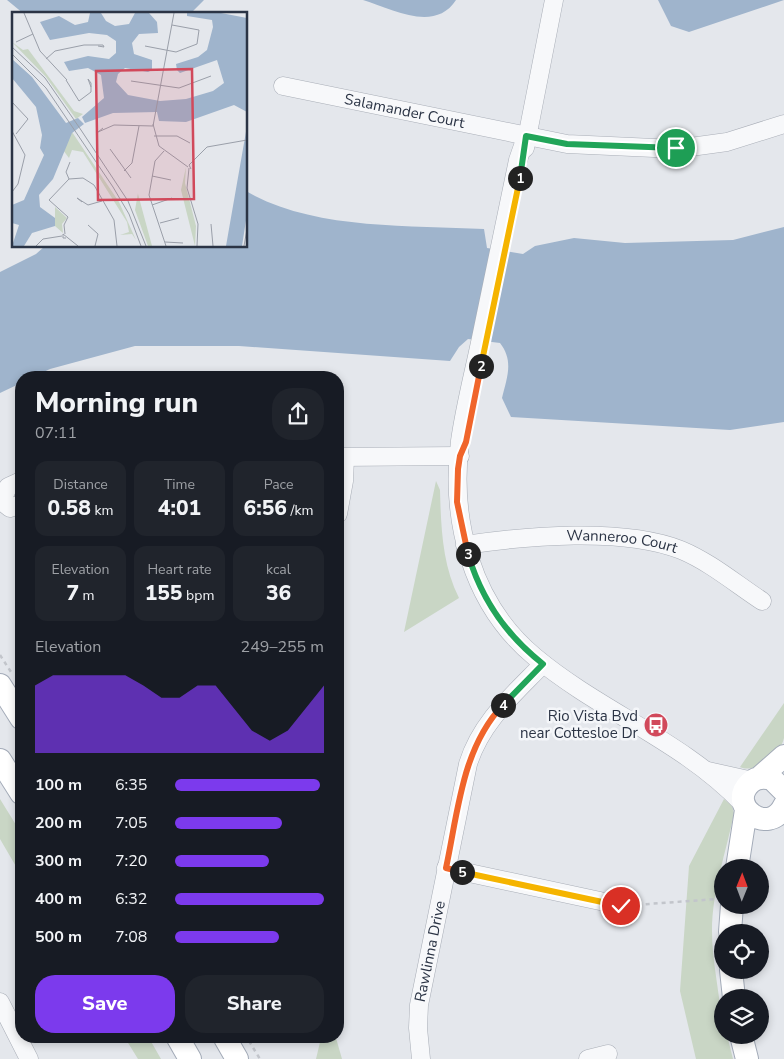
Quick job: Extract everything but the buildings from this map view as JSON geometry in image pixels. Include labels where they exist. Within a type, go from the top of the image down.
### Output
[{"type":"main road","points":[[0,685],[15,709]]},
{"type":"main road","points":[[738,859],[745,807],[744,791],[784,756]]},
{"type":"main road","points":[[0,760],[15,784]]},
{"type":"main road","points":[[756,779],[772,779],[781,798]]},
{"type":"main road","points":[[745,807],[755,818],[781,798]]},
{"type":"main road","points":[[748,859],[781,798]]},
{"type":"main road","points":[[181,1043],[190,1059]]},
{"type":"main road","points":[[228,1043],[237,1059]]},
{"type":"main road","points":[[744,1044],[748,1059]]},
{"type":"street","points":[[554,0],[526,136],[523,161],[482,351],[460,441],[457,502],[465,545],[472,567],[492,607],[517,641],[543,664],[677,749],[708,771],[745,807]]},
{"type":"street","name":"Salamander Court","points":[[283,86],[567,144],[676,148],[727,142],[784,124]]},
{"type":"street","points":[[344,457],[460,456]]},
{"type":"street","points":[[15,484],[8,487],[2,498],[10,508],[15,506]]},
{"type":"street","name":"Wanneroo Court","points":[[465,545],[540,536],[630,539],[658,543],[693,556],[762,601]]},
{"type":"street","name":"Rawlinna Drive","points":[[421,1059],[418,1028],[419,1005],[446,868],[473,748],[490,719],[543,664]]},
{"type":"street","points":[[708,771],[756,779]]},
{"type":"street","points":[[446,868],[600,901]]},
{"type":"street","points":[[0,1002],[15,1031]]},
{"type":"street","points":[[21,1043],[29,1059]]},
{"type":"street","points":[[588,1059],[608,1054]]},
{"type":"path","points":[[600,901],[621,906],[697,899],[714,901]]},
{"type":"path","points":[[249,1043],[260,1059]]},
{"type":"green space","points":[[436,481],[440,490],[442,531],[446,559],[453,585],[459,598],[404,632]]},
{"type":"green space","points":[[784,703],[784,738],[778,751],[760,766],[746,769],[740,767]]},
{"type":"green space","points":[[0,799],[15,823],[15,865],[0,839]]},
{"type":"green space","points":[[724,799],[732,806],[734,813],[723,859],[714,859],[712,944],[714,979],[716,979],[717,989],[714,989],[714,1044],[729,1044],[733,1059],[696,1059],[680,991],[689,866]]},
{"type":"green space","points":[[128,1043],[152,1043],[161,1059],[138,1059]]},
{"type":"green space","points":[[320,1043],[337,1043],[342,1059],[316,1059]]},
{"type":"water","points":[[7,0],[204,0],[192,12],[22,12]]},
{"type":"water","points":[[363,0],[456,0],[447,10],[437,15],[425,17],[400,13]]},
{"type":"water","points":[[658,0],[784,0],[689,32],[671,26]]},
{"type":"water","points":[[248,192],[272,204],[300,213],[331,219],[393,226],[484,229],[487,248],[523,254],[535,246],[574,238],[625,243],[733,240],[784,227],[784,422],[730,430],[511,417],[502,398],[508,369],[507,356],[504,350],[500,343],[468,339],[459,347],[450,361],[239,346],[135,346],[46,371],[15,371],[15,386],[0,393],[0,272],[36,254],[43,248],[248,248]]},
{"type":"place","name":"Rio Vista Bvd near Cottesloe Dr","points":[[656,725]]},
{"type":"route","points":[[621,906],[446,868],[464,781],[473,748],[490,719],[543,664],[517,641],[502,623],[481,588],[472,567],[460,524],[457,502],[458,469],[460,456],[466,442],[506,248],[526,136],[567,144],[676,148]]}]
